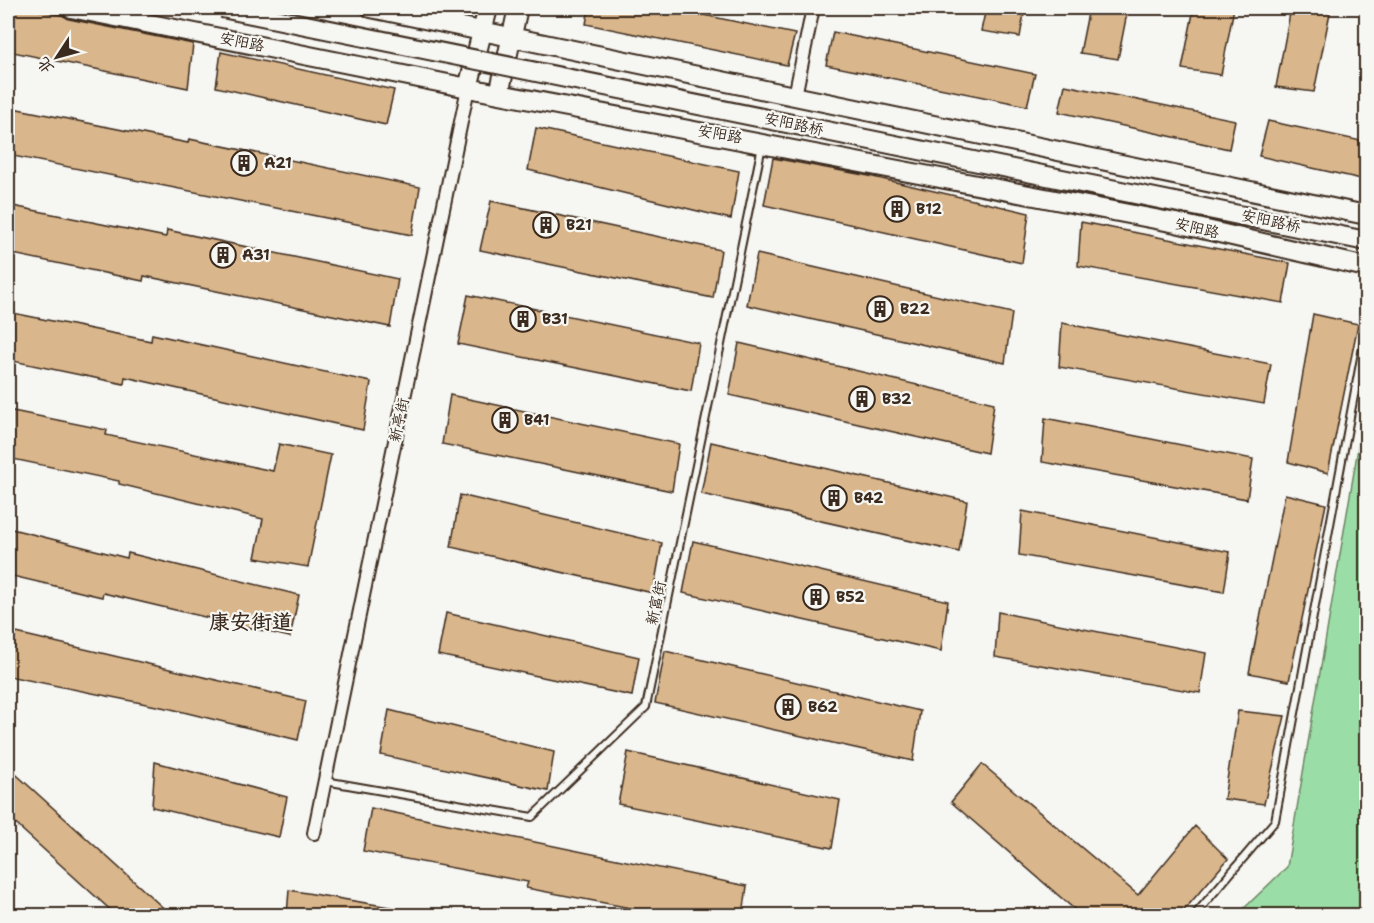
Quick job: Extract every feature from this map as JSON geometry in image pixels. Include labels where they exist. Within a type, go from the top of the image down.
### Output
[{"type":"main road","name":"安阳路","points":[[71,8],[107,11],[468,88],[763,142],[1176,223],[1366,267]]},
{"type":"main road","name":"安阳路桥","points":[[222,8],[1366,241]]},
{"type":"main road","points":[[371,8],[1366,215]]},
{"type":"main road","name":"新亭街","points":[[468,88],[488,8]]},
{"type":"main road","points":[[499,94],[518,8]]},
{"type":"street","points":[[795,96],[813,8]]},
{"type":"street","name":"新亭街","points":[[314,834],[468,88]]},
{"type":"lane","name":"新富街","points":[[325,781],[532,817],[646,707],[763,142]]},
{"type":"lane","points":[[1194,915],[1275,821],[1366,331]]},
{"type":"green space","points":[[1366,401],[1366,915],[1237,915],[1287,867]]},
{"type":"building","points":[[8,8],[27,8],[62,15],[69,19],[193,44],[188,88],[8,51]]},
{"type":"building","points":[[589,8],[670,8],[795,34],[787,65],[586,24]]},
{"type":"building","points":[[986,8],[1025,8],[1020,37],[981,31]]},
{"type":"building","points":[[1089,8],[1128,8],[1118,59],[1080,53]]},
{"type":"building","points":[[1194,8],[1234,8],[1221,75],[1182,69]]},
{"type":"building","points":[[1291,8],[1331,8],[1314,92],[1276,87]]},
{"type":"building","points":[[833,32],[1035,74],[1027,106],[826,65]]},
{"type":"building","points":[[221,52],[394,90],[386,125],[216,87]]},
{"type":"building","points":[[1065,85],[1235,120],[1229,149],[1059,112]]},
{"type":"building","points":[[8,107],[188,143],[189,139],[420,187],[412,235],[8,155]]},
{"type":"building","points":[[1268,121],[1366,142],[1366,180],[1259,156]]},
{"type":"building","points":[[536,128],[739,171],[731,219],[528,170]]},
{"type":"building","name":"B12","points":[[773,158],[869,176],[1029,213],[1022,263],[764,205]]},
{"type":"building","name":"B21","points":[[491,201],[721,250],[713,298],[480,250]]},
{"type":"building","name":"A31","points":[[8,205],[166,237],[167,230],[398,279],[390,327],[144,276],[143,281],[8,253]]},
{"type":"building","points":[[1081,222],[1290,263],[1283,303],[1078,266]]},
{"type":"building","name":"B22","points":[[757,254],[1012,313],[1005,363],[747,305]]},
{"type":"building","name":"B31","points":[[468,295],[699,343],[691,391],[458,344]]},
{"type":"building","points":[[8,312],[151,341],[152,334],[371,382],[363,430],[125,377],[124,384],[8,360]]},
{"type":"building","points":[[1313,314],[1358,324],[1328,473],[1288,462]]},
{"type":"building","points":[[1062,323],[1271,364],[1264,404],[1059,367]]},
{"type":"building","name":"B32","points":[[739,343],[994,403],[987,453],[729,395]]},
{"type":"building","name":"B41","points":[[450,395],[679,444],[672,491],[442,444]]},
{"type":"building","points":[[8,410],[107,430],[106,435],[273,471],[279,444],[331,455],[308,567],[255,558],[263,519],[119,484],[119,481],[8,458]]},
{"type":"building","points":[[1045,418],[1253,459],[1247,499],[1042,462]]},
{"type":"building","name":"B42","points":[[711,442],[967,501],[959,552],[701,494]]},
{"type":"building","points":[[1285,494],[1326,504],[1289,681],[1249,673]]},
{"type":"building","points":[[460,495],[662,543],[653,593],[451,547]]},
{"type":"building","points":[[1022,511],[1230,552],[1224,592],[1019,555]]},
{"type":"building","points":[[8,528],[127,558],[128,553],[299,595],[290,637],[103,593],[102,597],[8,575]]},
{"type":"building","name":"B52","points":[[693,541],[948,601],[941,651],[683,593]]},
{"type":"building","points":[[998,612],[1206,653],[1200,693],[995,657]]},
{"type":"building","points":[[446,613],[639,657],[632,696],[438,655]]},
{"type":"building","points":[[8,631],[306,701],[298,740],[171,709],[8,676]]},
{"type":"building","name":"B62","points":[[665,651],[920,711],[913,761],[655,703]]},
{"type":"building","points":[[389,710],[554,752],[548,791],[381,755]]},
{"type":"building","points":[[1238,711],[1285,716],[1264,804],[1224,799]]},
{"type":"building","points":[[628,752],[840,800],[832,848],[618,804]]},
{"type":"building","points":[[155,762],[287,797],[279,837],[152,807]]},
{"type":"building","points":[[982,764],[1138,895],[1195,826],[1228,859],[1180,915],[1081,915],[951,802]]},
{"type":"building","points":[[8,767],[171,915],[116,915],[8,817]]},
{"type":"building","points":[[371,808],[747,886],[743,915],[667,915],[526,888],[528,882],[363,851]]},
{"type":"building","points":[[289,890],[395,908],[395,915],[287,915]]},
{"type":"place","name":"A21","points":[[244,163]]},
{"type":"place","name":"B12","points":[[897,209]]},
{"type":"place","name":"B21","points":[[546,225]]},
{"type":"place","name":"A31","points":[[223,255]]},
{"type":"place","name":"B22","points":[[880,309]]},
{"type":"place","name":"B31","points":[[523,319]]},
{"type":"place","name":"B32","points":[[862,399]]},
{"type":"place","name":"B41","points":[[505,420]]},
{"type":"place","name":"B42","points":[[834,498]]},
{"type":"place","name":"B52","points":[[816,597]]},
{"type":"place","name":"B62","points":[[788,707]]},
{"type":"district","name":"康安街道","points":[[251,622]]}]
